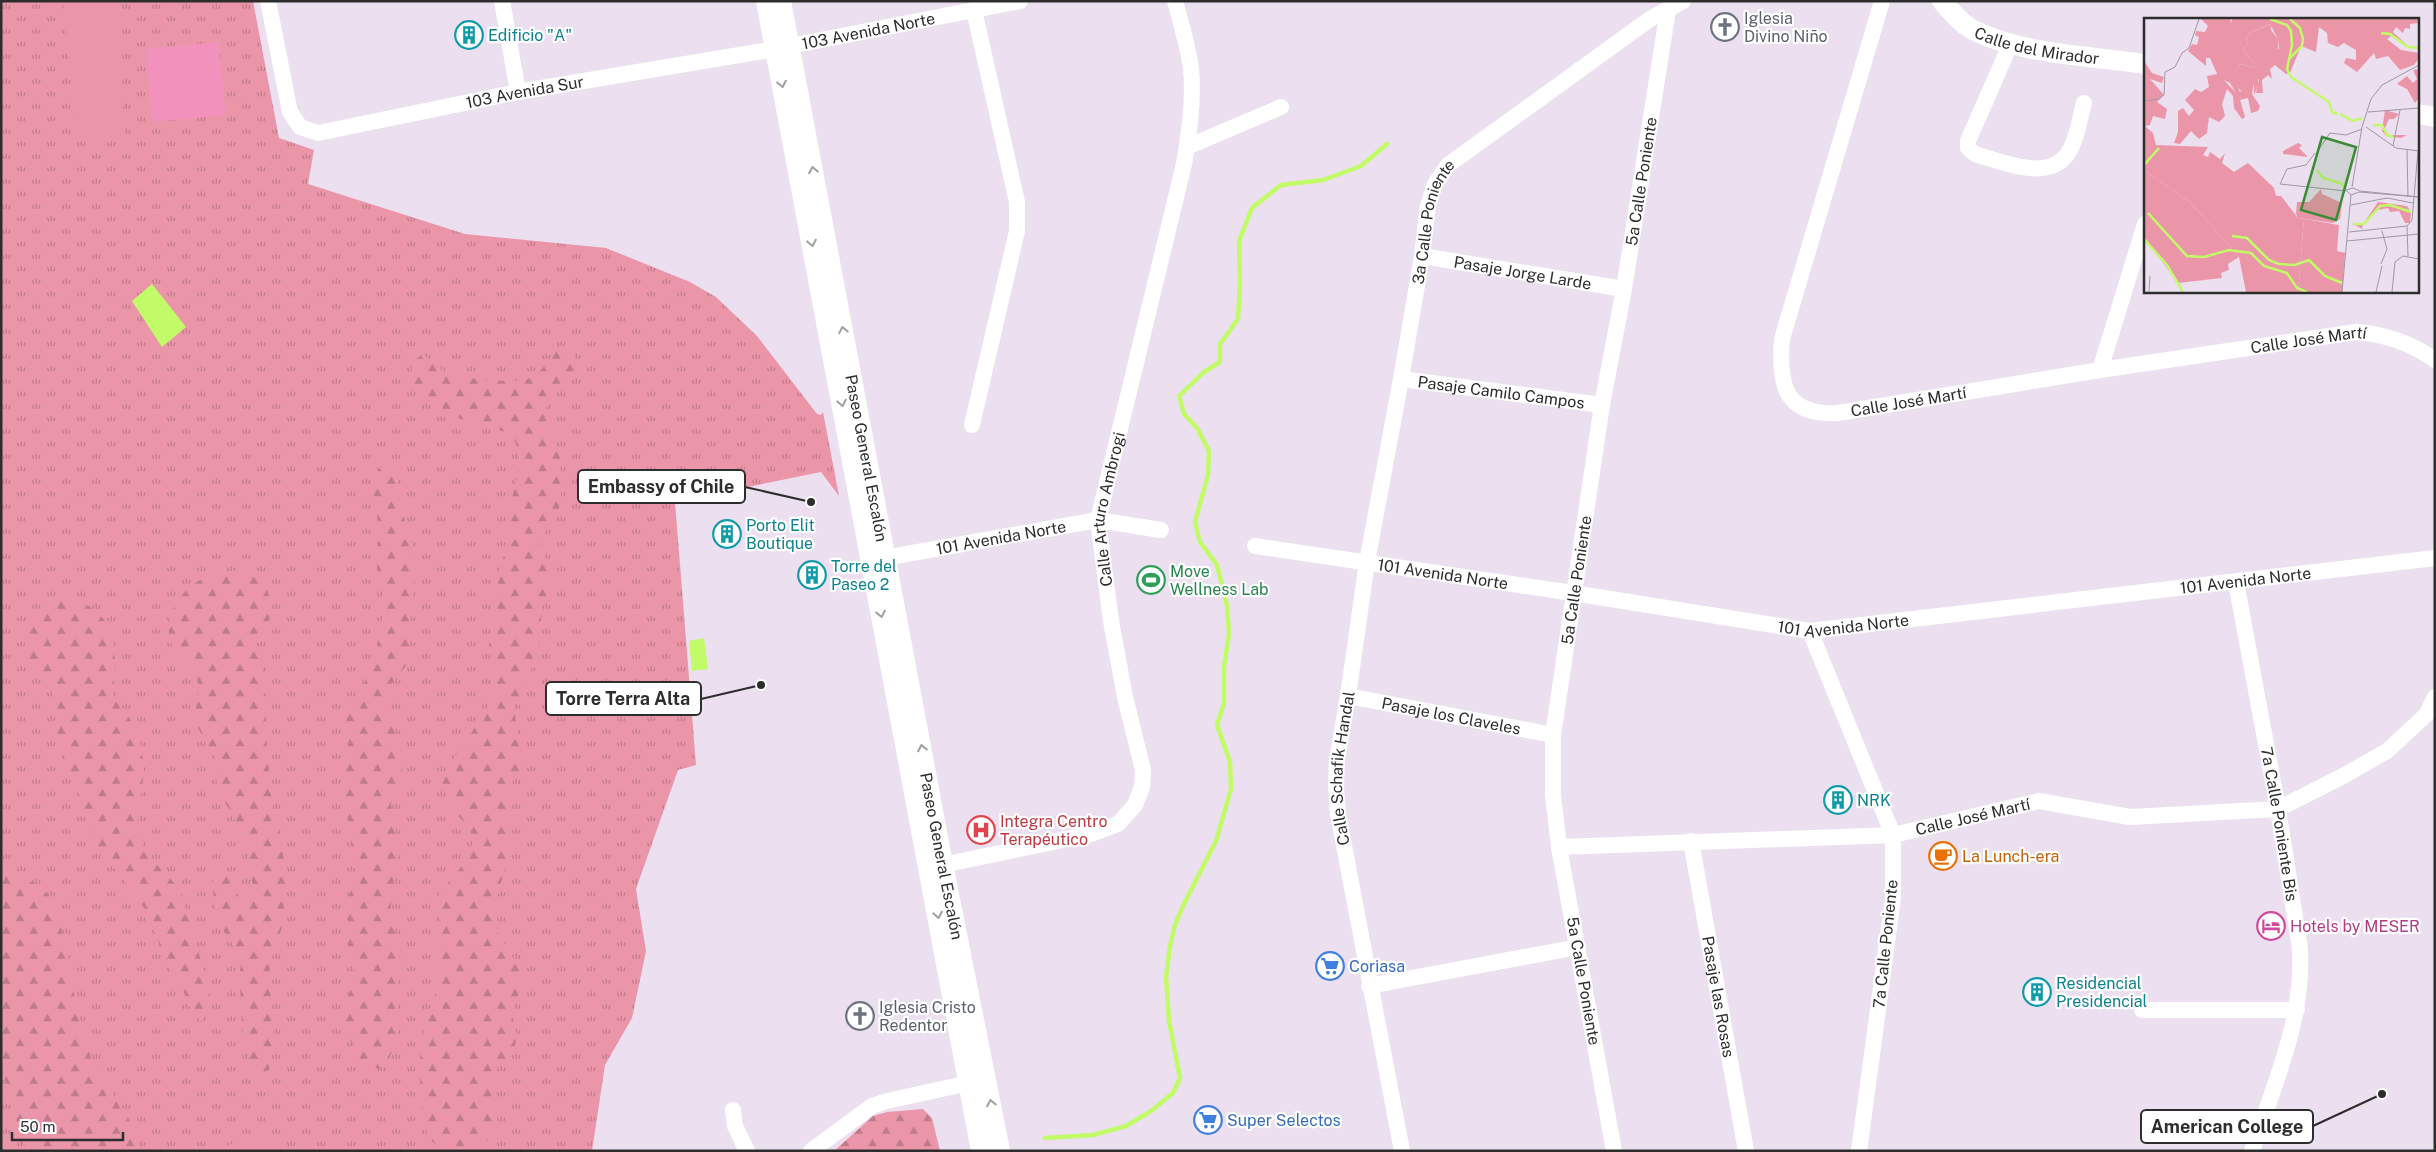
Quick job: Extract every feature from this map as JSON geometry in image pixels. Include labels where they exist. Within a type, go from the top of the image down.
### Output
[{"type":"street","name":"103 Avenida Sur","points":[[268,1],[292,117],[300,127],[313,132],[324,133],[518,92],[782,47]]},
{"type":"street","points":[[502,1],[518,92]]},
{"type":"street","name":"Paseo General Escalón","points":[[766,1],[782,47],[879,559],[936,866],[981,1151]]},
{"type":"street","name":"Paseo General Escalón","points":[[781,1],[782,47]]},
{"type":"street","name":"103 Avenida Norte","points":[[782,47],[1020,1]]},
{"type":"street","name":"Calle Arturo Ambrogi","points":[[936,866],[1091,834],[1118,824],[1135,805],[1142,787],[1143,770],[1125,697],[1111,621],[1098,520],[1187,147],[1191,70],[1188,50],[1175,1]]},
{"type":"street","name":"3a Calle Poniente","points":[[1367,562],[1401,379],[1422,256],[1428,206],[1435,184],[1448,165],[1650,19],[1684,1]]},
{"type":"street","name":"Calle José Martí","points":[[1882,1],[1782,339],[1782,381],[1788,394],[1799,406],[1822,414],[1838,413],[2100,370],[2356,332],[2379,333],[2402,341],[2435,360]]},
{"type":"street","name":"Calle del Mirador","points":[[1942,1],[1959,19],[1972,29],[2010,45],[2144,64]]},
{"type":"street","points":[[972,425],[1013,248],[1018,216],[1017,202],[974,10]]},
{"type":"street","name":"5a Calle Poniente","points":[[1614,1151],[1559,847],[1553,794],[1553,735],[1602,405],[1624,288],[1668,10]]},
{"type":"street","points":[[2010,45],[1968,141],[1968,148],[1975,154],[2032,170],[2045,169],[2060,160],[2071,149],[2084,103]]},
{"type":"street","points":[[1187,147],[1281,106]]},
{"type":"street","points":[[2418,114],[2435,117]]},
{"type":"street","points":[[2100,370],[2144,227]]},
{"type":"street","name":"Pasaje Jorge Larde","points":[[1422,256],[1624,288]]},
{"type":"street","name":"Pasaje Camilo Campos","points":[[1401,379],[1602,405]]},
{"type":"street","name":"101 Avenida Norte","points":[[879,559],[1098,520],[1162,530]]},
{"type":"street","name":"101 Avenida Norte","points":[[1255,546],[1573,593],[1810,631],[2435,558]]},
{"type":"street","name":"Calle Schafik Handal","points":[[1367,562],[1337,760],[1336,794],[1369,986],[1402,1151]]},
{"type":"street","name":"7a Calle Poniente Bis","points":[[2236,582],[2278,809],[2300,949],[2301,976],[2297,1010],[2252,1151]]},
{"type":"street","name":"7a Calle Poniente","points":[[1810,631],[1893,835],[1892,898],[1859,1151]]},
{"type":"street","name":"Pasaje los Claveles","points":[[1348,696],[1553,735]]},
{"type":"street","name":"Calle José Martí","points":[[1559,847],[1893,835],[2039,801],[2130,817],[2278,809],[2387,751],[2427,714],[2435,698]]},
{"type":"street","name":"Pasaje las Rosas","points":[[1691,841],[1746,1151]]},
{"type":"street","name":"Paseo General Escalón","points":[[936,866],[1000,1151]]},
{"type":"street","points":[[1369,986],[1578,948]]},
{"type":"street","points":[[2142,1010],[2297,1010]]},
{"type":"street","points":[[811,1151],[872,1106],[969,1083]]},
{"type":"street","points":[[733,1110],[735,1126],[747,1151]]},
{"type":"green space","points":[[1,1],[253,1],[279,138],[314,150],[308,184],[465,234],[606,248],[690,282],[716,297],[757,336],[817,414],[821,415],[823,412],[839,496],[821,472],[675,502],[696,765],[678,770],[636,889],[646,951],[632,1018],[605,1065],[592,1151],[1,1151]]},
{"type":"green space","points":[[63,1],[116,1],[120,15],[124,134],[88,143],[79,135]]},
{"type":"green space","points":[[562,346],[574,351],[577,364],[571,376],[551,395],[546,408],[548,421],[560,457],[562,489],[558,514],[543,535],[538,548],[553,569],[552,582],[542,607],[539,648],[514,708],[521,758],[519,771],[512,782],[506,812],[509,838],[506,864],[493,914],[495,928],[517,964],[521,975],[521,988],[512,1013],[517,1038],[513,1051],[505,1061],[494,1068],[491,1080],[497,1104],[494,1133],[486,1142],[464,1151],[449,1150],[436,1145],[428,1137],[422,1111],[419,1068],[424,1028],[437,989],[436,949],[441,922],[438,908],[439,894],[471,855],[472,842],[470,828],[451,809],[442,782],[445,769],[462,748],[494,696],[489,642],[496,612],[499,571],[510,537],[506,524],[519,469],[519,454],[515,441],[506,432],[467,422],[424,400],[416,388],[411,375],[412,362],[423,354],[438,368],[452,374],[488,380],[514,381],[532,377]]},
{"type":"green space","points":[[382,465],[396,467],[402,511],[414,550],[416,577],[411,613],[409,654],[406,666],[389,687],[387,712],[401,750],[402,765],[402,778],[391,804],[398,845],[390,912],[400,953],[396,992],[399,1020],[395,1046],[388,1060],[379,1069],[358,1061],[355,1049],[343,1026],[342,1013],[355,977],[349,952],[348,898],[357,874],[352,862],[351,824],[345,812],[343,800],[349,743],[346,718],[350,706],[358,697],[375,660],[384,605],[377,568],[379,526],[373,489],[375,476]]},
{"type":"green space","points":[[231,571],[252,576],[263,584],[270,596],[271,616],[255,638],[265,683],[267,752],[273,809],[285,864],[284,921],[271,960],[269,974],[274,1043],[269,1070],[257,1074],[247,1053],[242,1028],[240,959],[238,952],[227,937],[219,920],[215,906],[213,885],[213,878],[225,874],[235,883],[238,896],[249,904],[252,893],[251,868],[239,831],[219,792],[215,760],[197,725],[198,685],[195,673],[173,647],[169,634],[171,615],[180,597],[205,577]]},
{"type":"green space","points":[[58,600],[85,604],[97,612],[111,633],[115,658],[113,698],[130,719],[141,744],[144,771],[138,825],[144,851],[180,889],[210,995],[201,1022],[191,1010],[179,980],[165,964],[157,937],[146,911],[132,890],[99,850],[55,731],[56,701],[45,679],[28,658],[22,633],[34,611]]},
{"type":"green space","points":[[1,867],[20,880],[33,882],[44,889],[58,911],[77,1008],[91,1058],[136,1131],[140,1151],[34,1151],[20,1141],[16,1135],[12,1121],[10,1097],[1,1070]]},
{"type":"green space","points":[[923,1109],[932,1118],[940,1151],[834,1151],[873,1116],[887,1112]]},
{"type":"green space","points":[[277,1136],[280,1151],[217,1151],[244,1138],[256,1139]]},
{"type":"shaded area","points":[[218,42],[226,115],[153,122],[146,49]]},
{"type":"shaded area","points":[[152,284],[186,327],[162,347],[132,301]]},
{"type":"shaded area","points":[[704,638],[708,669],[692,671],[689,641]]},
{"type":"waterway","points":[[1045,1138],[1093,1135],[1126,1126],[1151,1111],[1173,1093],[1180,1078],[1169,1021],[1166,977],[1170,946],[1175,925],[1183,906],[1216,841],[1231,789],[1230,762],[1217,725],[1224,703],[1224,667],[1229,634],[1227,605],[1217,565],[1200,542],[1195,522],[1208,475],[1209,451],[1197,428],[1184,414],[1179,396],[1204,372],[1220,362],[1220,344],[1238,319],[1240,284],[1239,241],[1252,208],[1281,185],[1323,180],[1361,166],[1387,144]]},
{"type":"place","name":"Iglesia Divino Niño","points":[[1725,27]]},
{"type":"place","name":"Edificio \"A\"","points":[[469,35]]},
{"type":"place","name":"Embassy of Chile","points":[[811,502]]},
{"type":"place","name":"Porto Elit Boutique","points":[[727,534]]},
{"type":"place","name":"Torre del Paseo 2","points":[[812,575]]},
{"type":"place","name":"Move Wellness Lab","points":[[1151,580]]},
{"type":"place","name":"Torre Terra Alta","points":[[761,685]]},
{"type":"place","name":"NRK","points":[[1838,800]]},
{"type":"place","name":"Integra Centro Terapéutico","points":[[981,830]]},
{"type":"place","name":"La Lunch-era","points":[[1943,856]]},
{"type":"place","name":"Hotels by MESER","points":[[2271,926]]},
{"type":"place","name":"Coriasa","points":[[1330,966]]},
{"type":"place","name":"Residencial Presidencial","points":[[2037,992]]},
{"type":"place","name":"Iglesia Cristo Redentor","points":[[860,1016]]},
{"type":"place","name":"American College","points":[[2382,1094]]},
{"type":"place","name":"Super Selectos","points":[[1208,1120]]}]
